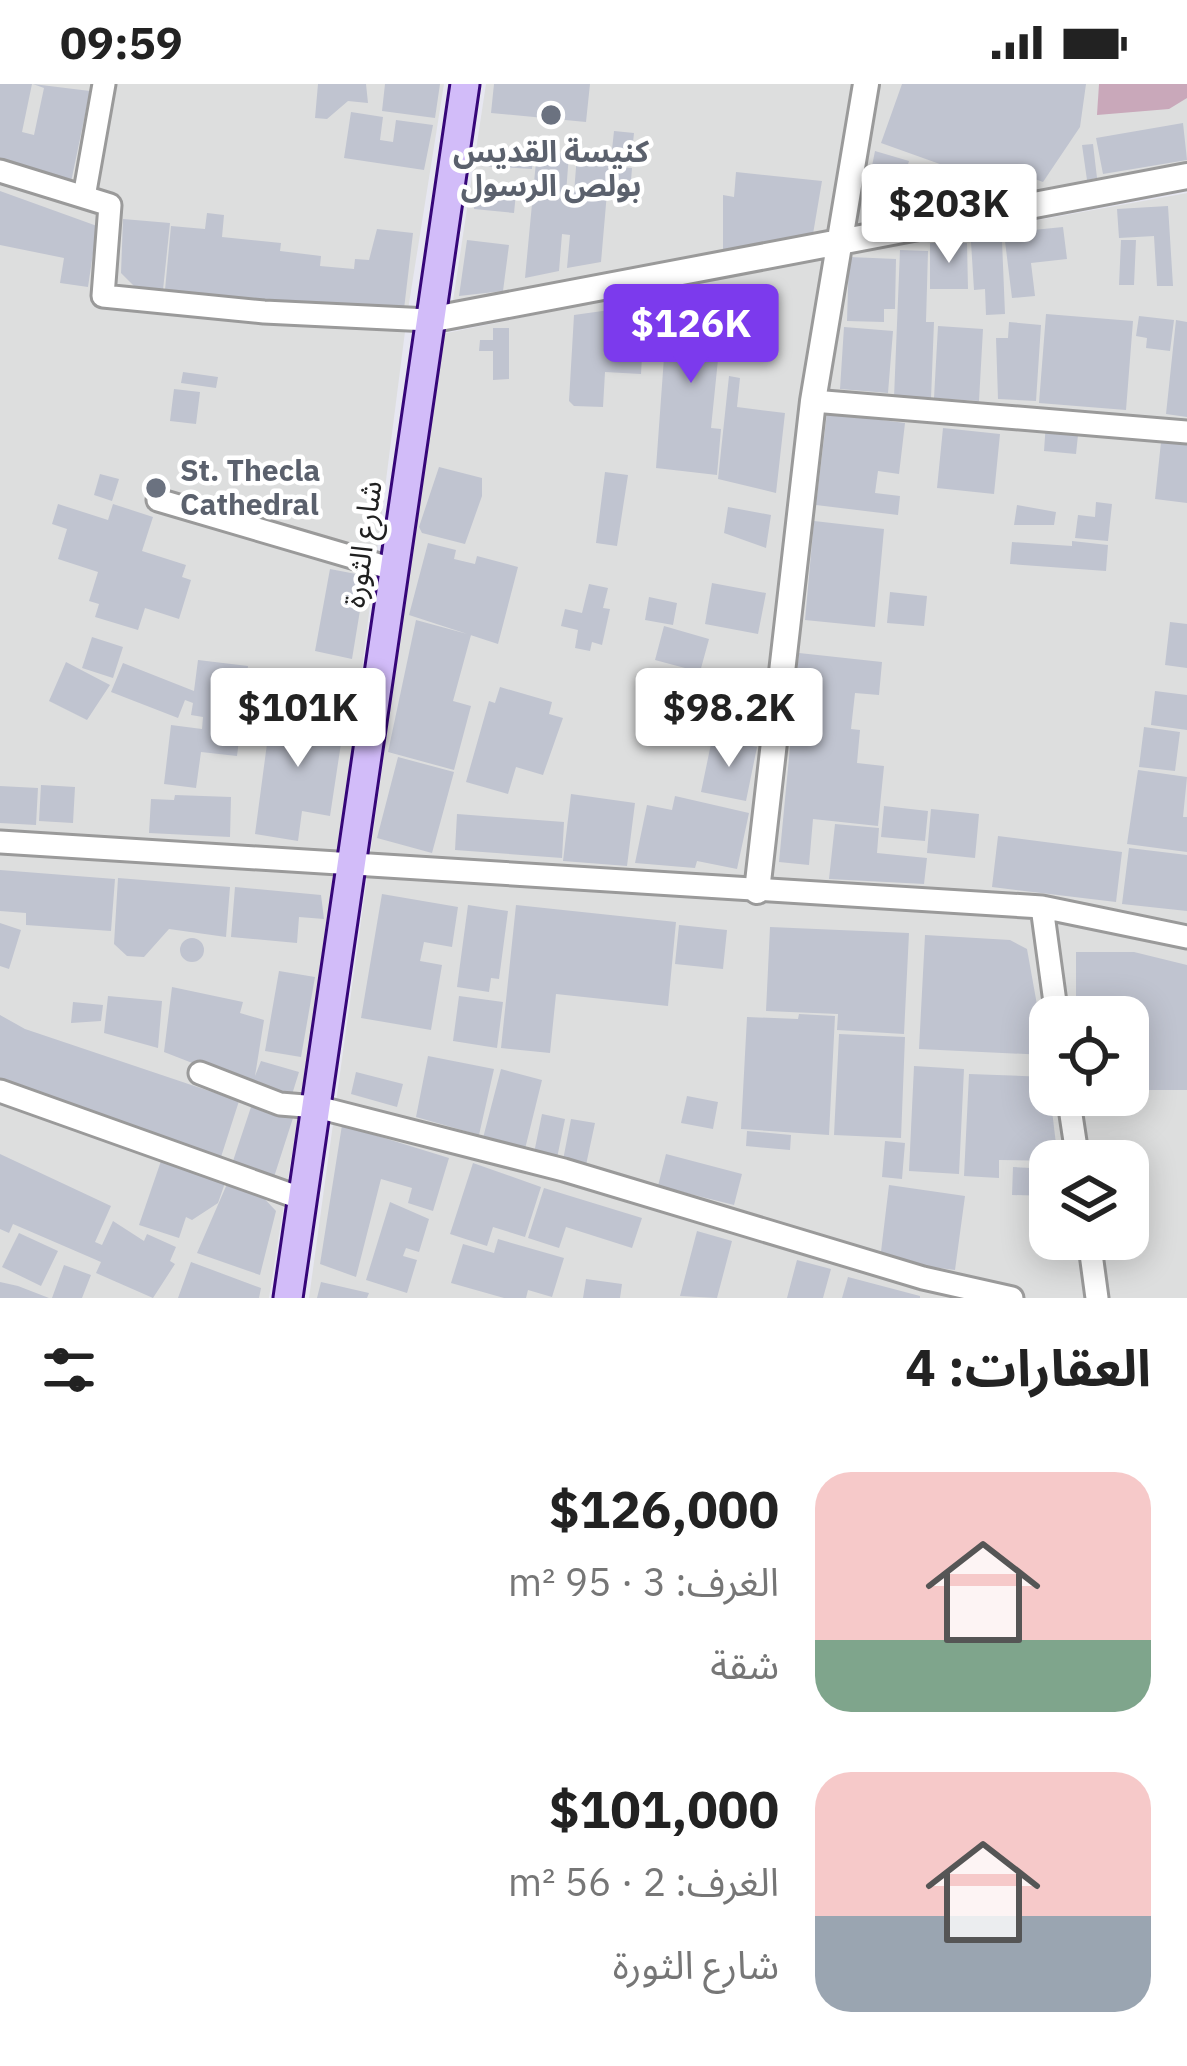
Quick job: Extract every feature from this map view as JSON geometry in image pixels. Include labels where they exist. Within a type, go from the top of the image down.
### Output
[{"type":"main road","name":"شارع الثورة","points":[[288,1298],[465,84]]},
{"type":"street","points":[[84,197],[104,84]]},
{"type":"street","points":[[757,891],[812,401],[866,84]]},
{"type":"street","points":[[0,171],[110,205],[104,296],[264,312],[428,320],[1187,176]]},
{"type":"street","points":[[812,401],[1187,432]]},
{"type":"street","points":[[158,500],[393,569]]},
{"type":"street","points":[[0,842],[1042,907],[1187,937]]},
{"type":"street","points":[[1042,907],[1054,996]]},
{"type":"street","points":[[200,1073],[280,1103],[317,1107],[564,1170],[923,1278],[1012,1298]]},
{"type":"street","points":[[0,1091],[303,1199]]},
{"type":"street","points":[[1092,1260],[1097,1298]]},
{"type":"shaded area","points":[[0,84],[444,84],[407,316],[333,895],[269,1298],[0,1298]]},
{"type":"shaded area","points":[[486,84],[1187,84],[1187,164],[460,305],[453,301]]},
{"type":"shaded area","points":[[1099,84],[1187,84],[1187,98],[1169,109],[1097,115]]},
{"type":"shaded area","points":[[1187,193],[1187,1298],[309,1298],[442,334],[669,287]]},
{"type":"building","points":[[0,84],[32,84],[22,132],[34,135],[44,88],[33,84],[90,91],[71,182],[0,162]]},
{"type":"building","points":[[318,84],[366,84],[368,103],[348,101],[327,119],[315,118]]},
{"type":"building","points":[[385,84],[440,84],[435,118],[382,111]]},
{"type":"building","points":[[494,84],[590,84],[586,122],[491,113]]},
{"type":"building","points":[[902,84],[1086,84],[1080,127],[1043,182],[999,166],[993,183],[881,143]]},
{"type":"building","points":[[351,112],[383,117],[380,140],[393,142],[396,120],[433,125],[424,170],[344,158]]},
{"type":"building","points":[[1183,123],[1187,160],[1103,174],[1096,138]]},
{"type":"building","points":[[614,131],[634,133],[631,161],[611,159]]},
{"type":"building","points":[[1093,144],[1097,178],[1087,180],[1082,145]]},
{"type":"building","points":[[481,150],[533,153],[532,169],[480,166]]},
{"type":"building","points":[[537,151],[569,154],[566,193],[574,193],[577,155],[610,158],[601,262],[567,268],[570,235],[562,234],[559,271],[525,278]]},
{"type":"building","points":[[875,151],[909,161],[901,188],[893,186],[884,213],[877,217],[864,206]]},
{"type":"building","points":[[611,166],[632,168],[630,193],[609,191]]},
{"type":"building","points":[[736,172],[822,181],[813,234],[807,240],[723,252],[723,195],[734,197]]},
{"type":"building","points":[[476,189],[516,193],[514,213],[474,209]]},
{"type":"building","points":[[0,191],[97,226],[88,287],[60,283],[64,258],[0,245]]},
{"type":"building","points":[[1168,206],[1173,286],[1157,286],[1154,236],[1119,238],[1117,209]]},
{"type":"building","points":[[207,213],[224,215],[222,237],[281,243],[280,251],[321,256],[320,266],[354,269],[355,259],[369,260],[377,229],[413,233],[404,309],[316,306],[165,290],[171,226],[205,229]]},
{"type":"building","points":[[123,219],[170,223],[163,290],[136,288],[121,273]]},
{"type":"building","points":[[1063,227],[1067,259],[1031,263],[1035,296],[1012,298],[1004,233]]},
{"type":"building","points":[[467,240],[509,245],[503,291],[459,296]]},
{"type":"building","points":[[1121,240],[1136,240],[1134,285],[1119,285]]},
{"type":"building","points":[[1002,241],[1005,314],[986,315],[985,289],[974,290],[971,242]]},
{"type":"building","points":[[930,243],[967,243],[968,289],[930,289]]},
{"type":"building","points":[[900,250],[928,251],[926,322],[934,322],[931,399],[894,398]]},
{"type":"building","points":[[849,257],[896,259],[895,309],[884,309],[884,322],[847,321]]},
{"type":"building","points":[[726,290],[761,292],[759,334],[724,332]]},
{"type":"building","points":[[725,291],[711,428],[721,429],[717,475],[656,468],[668,302]]},
{"type":"building","points":[[645,305],[641,374],[605,372],[603,407],[574,406],[569,401],[574,315]]},
{"type":"building","points":[[1046,314],[1133,321],[1126,410],[1039,403]]},
{"type":"building","points":[[1139,316],[1174,320],[1170,351],[1146,348],[1147,338],[1136,336]]},
{"type":"building","points":[[1176,320],[1187,322],[1187,417],[1166,414]]},
{"type":"building","points":[[1009,322],[1041,325],[1036,401],[998,399],[996,338],[1008,338]]},
{"type":"building","points":[[938,326],[983,329],[979,401],[934,398]]},
{"type":"building","points":[[844,327],[893,331],[888,393],[840,389]]},
{"type":"building","points":[[493,328],[509,328],[509,379],[493,380],[493,351],[479,351],[480,340],[493,340]]},
{"type":"building","points":[[183,372],[218,377],[216,388],[181,383]]},
{"type":"building","points":[[729,376],[740,378],[737,407],[785,413],[776,493],[718,479]]},
{"type":"building","points":[[174,389],[200,392],[196,424],[170,421]]},
{"type":"building","points":[[827,413],[905,423],[899,474],[878,471],[875,493],[900,496],[898,515],[816,505]]},
{"type":"building","points":[[1046,422],[1091,426],[1090,436],[1078,435],[1076,454],[1044,451]]},
{"type":"building","points":[[943,428],[1000,434],[994,494],[937,488]]},
{"type":"building","points":[[1161,442],[1187,445],[1187,503],[1155,499]]},
{"type":"building","points":[[439,467],[482,478],[482,496],[465,544],[422,533],[419,527]]},
{"type":"building","points":[[605,472],[628,475],[617,546],[596,543]]},
{"type":"building","points":[[100,474],[119,479],[112,501],[94,495]]},
{"type":"building","points":[[1096,502],[1112,504],[1108,541],[1075,538],[1078,515],[1095,517]]},
{"type":"building","points":[[58,504],[108,520],[113,504],[153,517],[142,551],[186,565],[182,577],[191,580],[179,619],[145,608],[138,630],[95,617],[99,604],[89,601],[98,572],[58,559],[67,529],[52,524]]},
{"type":"building","points":[[1017,505],[1056,512],[1054,525],[1014,525]]},
{"type":"building","points":[[728,507],[771,515],[766,548],[724,533]]},
{"type":"building","points":[[814,521],[884,529],[875,627],[805,620]]},
{"type":"building","points":[[1072,541],[1108,545],[1106,571],[1010,564],[1012,542],[1072,546]]},
{"type":"building","points":[[428,543],[456,550],[454,559],[475,564],[477,556],[518,567],[498,644],[409,615]]},
{"type":"building","points":[[330,569],[356,574],[364,586],[352,659],[315,651]]},
{"type":"building","points":[[712,583],[766,593],[758,634],[705,624]]},
{"type":"building","points":[[589,584],[608,588],[603,608],[610,609],[602,645],[592,642],[590,651],[575,648],[578,630],[561,626],[565,609],[582,613]]},
{"type":"building","points":[[890,592],[927,596],[924,626],[887,623]]},
{"type":"building","points":[[649,597],[677,603],[673,625],[645,620]]},
{"type":"building","points":[[416,620],[471,635],[453,701],[471,706],[454,770],[388,752]]},
{"type":"building","points":[[1170,622],[1187,624],[1187,668],[1165,665]]},
{"type":"building","points":[[664,626],[709,639],[700,672],[655,660]]},
{"type":"building","points":[[92,637],[123,647],[113,678],[82,668]]},
{"type":"building","points":[[799,653],[882,662],[879,695],[855,693],[851,729],[860,730],[857,763],[884,766],[878,826],[813,819],[809,865],[779,862]]},
{"type":"building","points":[[198,660],[248,666],[237,756],[201,752],[196,788],[164,784],[171,725],[202,729],[203,717],[191,715],[193,703],[185,700],[178,718],[111,692],[123,663],[194,691]]},
{"type":"building","points":[[66,662],[110,685],[87,720],[49,701]]},
{"type":"building","points":[[500,687],[552,702],[549,714],[563,718],[543,775],[516,767],[508,794],[466,782],[489,701],[495,703]]},
{"type":"building","points":[[720,690],[760,698],[752,740],[712,732]]},
{"type":"building","points":[[1155,691],[1187,695],[1187,730],[1151,725]]},
{"type":"building","points":[[272,706],[345,717],[330,816],[302,811],[298,841],[255,834]]},
{"type":"building","points":[[1144,727],[1180,732],[1175,771],[1139,767]]},
{"type":"building","points":[[712,739],[757,747],[746,801],[701,792]]},
{"type":"building","points":[[398,757],[454,772],[432,853],[377,838]]},
{"type":"building","points":[[1138,770],[1187,777],[1183,817],[1187,817],[1187,852],[1127,844]]},
{"type":"building","points":[[41,785],[75,787],[73,823],[39,821]]},
{"type":"building","points":[[0,786],[38,788],[36,825],[0,823]]},
{"type":"building","points":[[571,794],[635,803],[627,866],[563,861]]},
{"type":"building","points":[[175,795],[231,797],[230,837],[149,833],[151,799],[174,800]]},
{"type":"building","points":[[675,796],[749,813],[737,869],[697,861],[695,868],[635,863],[647,805],[672,810]]},
{"type":"building","points":[[884,806],[928,811],[925,841],[881,837]]},
{"type":"building","points":[[931,809],[979,814],[975,858],[927,853]]},
{"type":"building","points":[[457,814],[564,822],[562,858],[455,850]]},
{"type":"building","points":[[835,824],[879,828],[877,853],[927,858],[924,884],[829,879]]},
{"type":"building","points":[[998,836],[1122,852],[1116,902],[992,887]]},
{"type":"building","points":[[1129,848],[1187,855],[1187,911],[1122,904]]},
{"type":"building","points":[[0,870],[115,879],[111,931],[26,925],[26,913],[0,911]]},
{"type":"building","points":[[118,878],[230,887],[226,937],[169,929],[144,957],[127,956],[114,944]]},
{"type":"building","points":[[235,887],[321,895],[324,919],[299,917],[297,943],[231,937]]},
{"type":"building","points":[[382,894],[458,907],[452,947],[424,942],[420,961],[442,965],[431,1030],[361,1018]]},
{"type":"building","points":[[468,905],[508,911],[499,979],[491,978],[489,992],[457,987]]},
{"type":"building","points":[[516,905],[676,922],[668,1006],[556,994],[550,1053],[501,1048]]},
{"type":"building","points":[[0,923],[21,930],[9,969],[0,966]]},
{"type":"building","points":[[679,925],[727,930],[723,969],[675,964]]},
{"type":"building","points":[[770,927],[909,933],[904,1034],[837,1030],[838,1014],[766,1011]]},
{"type":"building","points":[[925,935],[1010,940],[1027,949],[1035,996],[1029,996],[1029,1054],[919,1049]]},
{"type":"building","points":[[192,938],[204,950],[192,962],[180,950]]},
{"type":"building","points":[[1076,952],[1134,952],[1187,965],[1187,1090],[1149,1090],[1149,996],[1076,996]]},
{"type":"building","points":[[279,971],[315,977],[301,1057],[265,1051]]},
{"type":"building","points":[[172,987],[243,1002],[240,1013],[264,1020],[255,1076],[261,1061],[299,1072],[290,1101],[164,1052]]},
{"type":"building","points":[[108,996],[162,1001],[158,1048],[104,1033]]},
{"type":"building","points":[[459,996],[503,1002],[497,1048],[453,1041]]},
{"type":"building","points":[[73,1002],[103,1005],[101,1021],[71,1023]]},
{"type":"building","points":[[799,1014],[835,1016],[829,1135],[741,1129],[747,1017],[798,1019]]},
{"type":"building","points":[[0,1015],[25,1029],[239,1101],[221,1157],[0,1083]]},
{"type":"building","points":[[839,1034],[905,1037],[901,1138],[834,1135]]},
{"type":"building","points":[[428,1056],[494,1069],[479,1135],[416,1117]]},
{"type":"building","points":[[914,1066],[964,1069],[959,1174],[909,1171]]},
{"type":"building","points":[[501,1069],[542,1080],[525,1149],[483,1138]]},
{"type":"building","points":[[356,1072],[403,1084],[397,1107],[351,1094]]},
{"type":"building","points":[[969,1074],[1029,1076],[1029,1116],[1053,1116],[1056,1140],[1029,1140],[1029,1161],[999,1160],[999,1178],[964,1176]]},
{"type":"building","points":[[687,1096],[718,1102],[713,1129],[681,1123]]},
{"type":"building","points":[[252,1104],[293,1118],[274,1177],[232,1164]]},
{"type":"building","points":[[542,1114],[565,1119],[557,1158],[534,1153]]},
{"type":"building","points":[[571,1119],[595,1123],[586,1165],[563,1160]]},
{"type":"building","points":[[342,1125],[449,1158],[433,1211],[408,1203],[412,1188],[381,1179],[356,1277],[320,1264]]},
{"type":"building","points":[[747,1131],[791,1135],[790,1150],[746,1146]]},
{"type":"building","points":[[885,1141],[905,1143],[902,1179],[882,1177]]},
{"type":"building","points":[[0,1154],[111,1206],[95,1242],[102,1245],[113,1221],[144,1241],[147,1234],[176,1247],[170,1261],[175,1264],[153,1298],[96,1273],[101,1262],[13,1224],[9,1233],[0,1229]]},
{"type":"building","points":[[666,1154],[742,1174],[734,1205],[658,1186]]},
{"type":"building","points":[[161,1161],[226,1180],[218,1203],[192,1220],[186,1217],[179,1238],[139,1225]]},
{"type":"building","points":[[473,1163],[541,1187],[525,1237],[493,1227],[487,1246],[450,1234]]},
{"type":"building","points":[[1013,1167],[1029,1168],[1029,1195],[1012,1195]]},
{"type":"building","points":[[227,1184],[259,1193],[276,1211],[260,1275],[197,1253]]},
{"type":"building","points":[[889,1185],[965,1196],[955,1270],[880,1260]]},
{"type":"building","points":[[544,1188],[642,1218],[632,1248],[566,1227],[559,1248],[528,1238]]},
{"type":"building","points":[[390,1202],[429,1219],[419,1252],[406,1248],[403,1256],[417,1260],[407,1293],[366,1280]]},
{"type":"building","points":[[697,1231],[732,1241],[717,1298],[680,1296]]},
{"type":"building","points":[[19,1233],[58,1251],[41,1286],[2,1267]]},
{"type":"building","points":[[498,1239],[564,1258],[552,1297],[528,1290],[526,1298],[504,1298],[451,1283],[463,1244],[494,1253]]},
{"type":"building","points":[[797,1260],[831,1269],[823,1298],[787,1298]]},
{"type":"building","points":[[191,1262],[261,1288],[259,1298],[178,1298]]},
{"type":"building","points":[[64,1265],[91,1275],[82,1298],[52,1298]]},
{"type":"building","points":[[848,1277],[920,1296],[920,1298],[842,1298]]},
{"type":"building","points":[[586,1279],[622,1284],[620,1298],[583,1298]]},
{"type":"building","points":[[0,1282],[18,1286],[49,1298],[0,1298]]},
{"type":"building","points":[[321,1282],[369,1293],[367,1298],[317,1298]]},
{"type":"place","name":"كنيسة القديس بولص الرسول","points":[[551,115]]},
{"type":"place","name":"St. Thecla Cathedral","points":[[156,488]]}]
